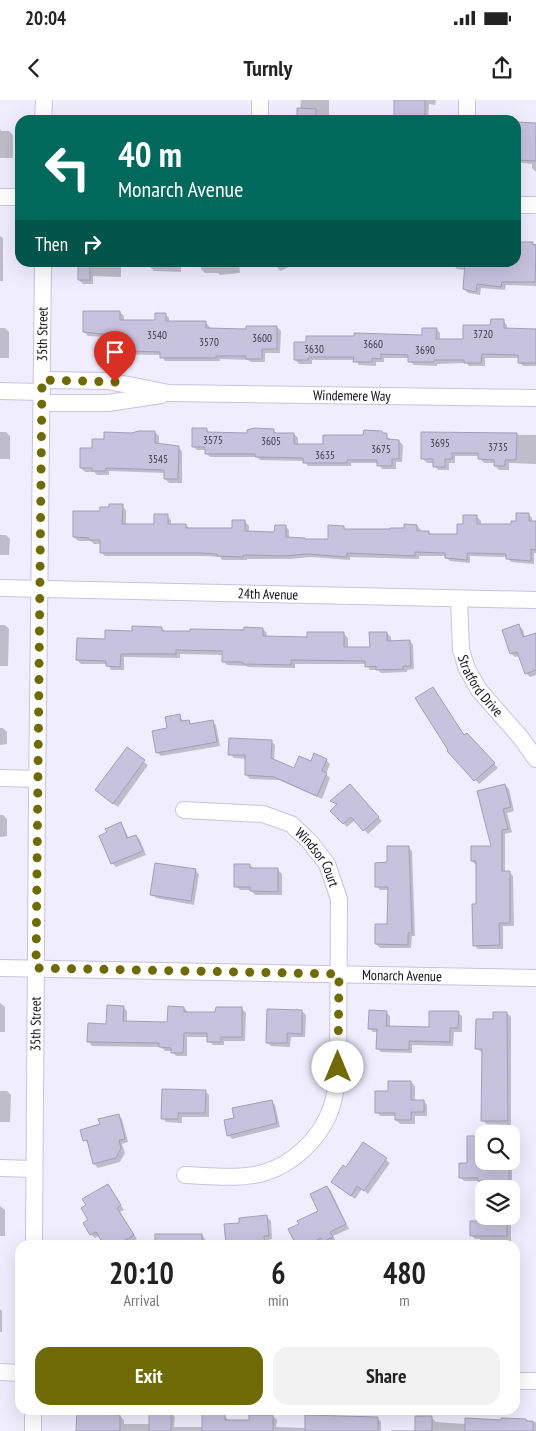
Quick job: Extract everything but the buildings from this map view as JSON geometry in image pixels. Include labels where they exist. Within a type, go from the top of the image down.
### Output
[{"type":"street","points":[[43,115],[44,100]]},
{"type":"street","points":[[260,100],[260,115]]},
{"type":"street","points":[[467,100],[467,115]]},
{"type":"street","points":[[0,197],[15,197]]},
{"type":"street","points":[[521,205],[536,205]]},
{"type":"street","name":"35th Street","points":[[34,1240],[42,267]]},
{"type":"street","name":"Windemere Way","points":[[42,392],[108,381],[169,393],[536,398]]},
{"type":"street","points":[[0,391],[42,392]]},
{"type":"street","name":"Windemere Way","points":[[42,392],[108,403],[169,393]]},
{"type":"street","name":"24th Avenue","points":[[0,588],[536,600]]},
{"type":"street","name":"Stratford Drive","points":[[459,598],[461,650],[467,669],[479,690],[521,738],[536,759]]},
{"type":"street","points":[[0,778],[37,779]]},
{"type":"street","name":"Windsor Court","points":[[184,810],[263,814],[291,824],[310,842],[327,864],[339,899],[338,1067],[336,1091],[328,1117],[314,1138],[292,1159],[266,1172],[240,1176],[185,1176]]},
{"type":"street","name":"Monarch Avenue","points":[[0,968],[536,978]]},
{"type":"street","points":[[0,1168],[34,1169]]},
{"type":"street","points":[[0,1372],[15,1372]]},
{"type":"street","points":[[520,1381],[536,1382]]},
{"type":"street","points":[[33,1415],[33,1431]]},
{"type":"route","points":[[115,382],[42,380],[36,796],[36,968],[339,974],[338,1067]]}]
